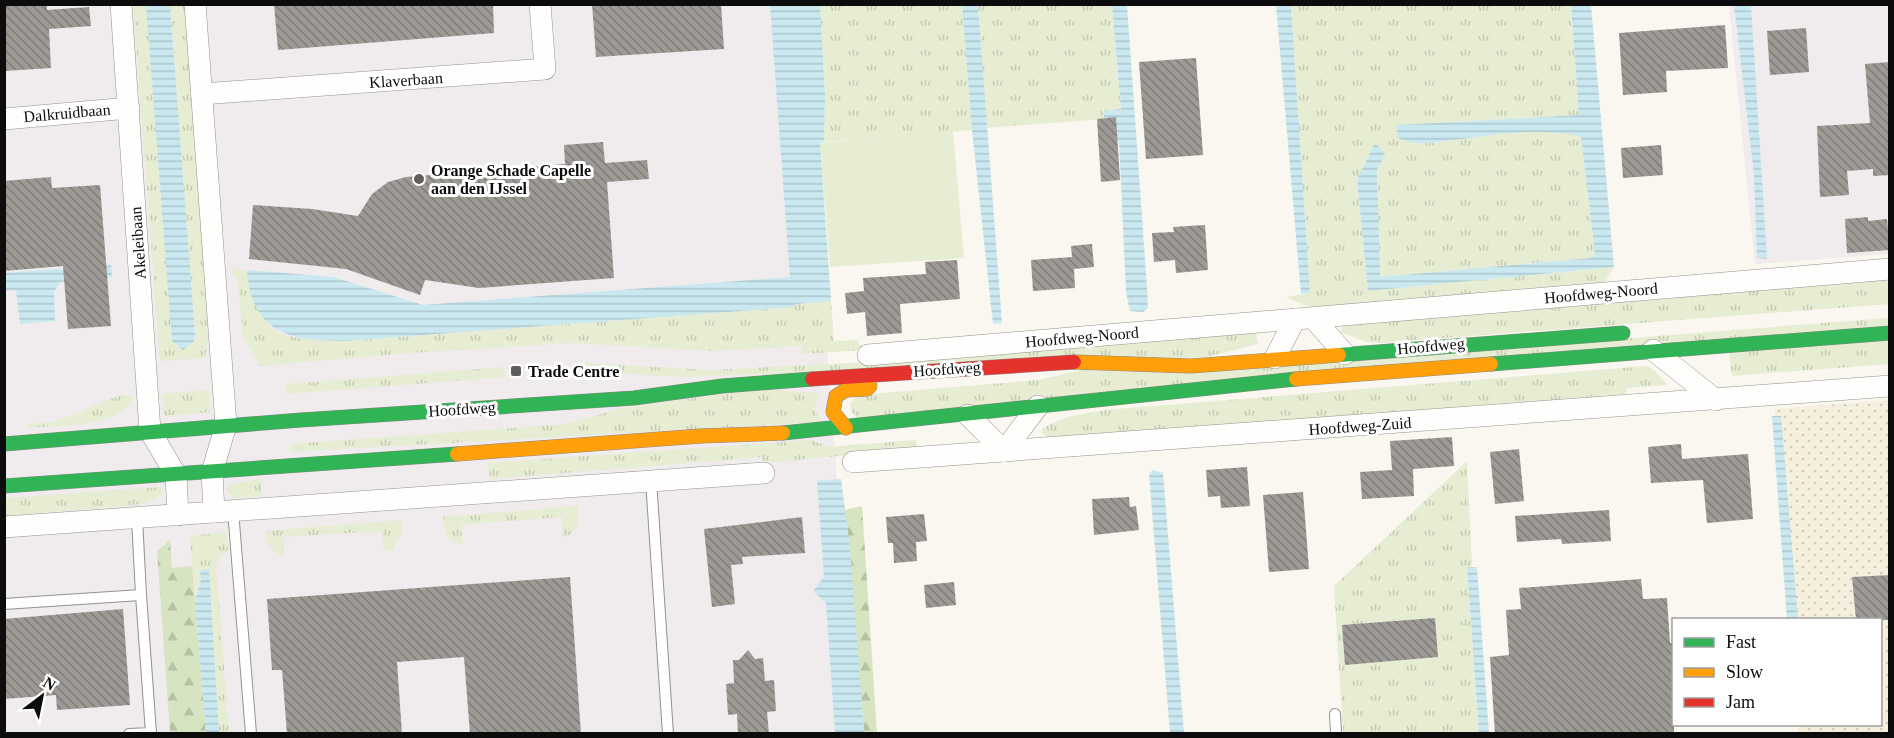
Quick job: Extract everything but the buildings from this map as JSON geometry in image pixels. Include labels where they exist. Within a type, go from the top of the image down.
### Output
[{"type":"main road","name":"Hoofdweg","points":[[4,444],[226,425],[634,398],[722,386],[883,373],[1059,361],[1191,366],[1641,332]]},
{"type":"main road","name":"Hoofdweg","points":[[4,486],[118,476],[176,475],[701,436],[812,432],[1238,384],[1890,333]]},
{"type":"main road","points":[[846,428],[833,412],[836,396],[846,390],[867,388],[883,373]]},
{"type":"street","name":"Akeleibaan","points":[[121,4],[150,431],[176,475]]},
{"type":"street","points":[[195,4],[226,425],[212,472],[224,511]]},
{"type":"street","name":"Klaverbaan","points":[[202,94],[545,69],[540,4]]},
{"type":"street","name":"Dalkruidbaan","points":[[4,118],[129,108]]},
{"type":"street","name":"Hoofdweg-Noord","points":[[868,356],[1890,269]]},
{"type":"street","points":[[1275,358],[1304,319],[1345,354]]},
{"type":"street","points":[[1653,350],[1716,400]]},
{"type":"street","name":"Hoofdweg-Zuid","points":[[854,462],[1890,386]]},
{"type":"street","points":[[968,415],[1004,451],[1038,406]]},
{"type":"street","points":[[4,527],[764,473]]},
{"type":"street","points":[[176,475],[178,515]]},
{"type":"lane","points":[[651,480],[668,734]]},
{"type":"lane","points":[[224,511],[251,734]]},
{"type":"lane","points":[[129,734],[151,733],[137,518]]},
{"type":"lane","points":[[4,604],[141,595]]},
{"type":"lane","points":[[1335,714],[1336,734]]},
{"type":"shaded area","points":[[4,5],[801,5],[856,733],[5,733]]},
{"type":"shaded area","points":[[1729,5],[1889,5],[1889,254],[1755,264]]},
{"type":"shaded area","points":[[1889,400],[1889,733],[1798,733],[1798,726],[1882,726],[1882,618],[1790,618],[1774,409]]},
{"type":"green space","points":[[133,5],[146,5],[172,340],[177,346],[194,341],[195,335],[170,5],[185,5],[210,319],[205,358],[160,361]]},
{"type":"green space","points":[[820,5],[962,5],[972,130],[824,142],[825,95]]},
{"type":"green space","points":[[978,5],[1112,5],[1121,109],[1103,119],[987,128]]},
{"type":"green space","points":[[1291,5],[1571,5],[1579,115],[1397,125],[1398,138],[1414,143],[1430,143],[1524,132],[1554,132],[1581,137],[1595,254],[1592,258],[1379,277],[1377,170],[1385,154],[1357,180],[1368,291],[1614,267],[1604,284],[1312,308],[1286,297],[1310,293]]},
{"type":"green space","points":[[953,131],[964,258],[830,267],[820,143]]},
{"type":"green space","points":[[231,268],[247,270],[253,298],[261,316],[267,323],[282,334],[296,337],[344,341],[792,307],[796,304],[831,301],[834,341],[858,340],[859,346],[867,345],[867,350],[801,354],[801,346],[713,351],[571,343],[409,353],[260,366],[243,336],[237,277],[232,273]]},
{"type":"green space","points":[[1889,278],[1889,304],[1380,343],[1366,342],[1341,332],[1342,326],[1347,323]]},
{"type":"green space","points":[[1889,318],[1889,326],[859,420],[851,411],[850,403],[858,395],[1038,380],[1082,370],[1193,372]]},
{"type":"green space","points":[[1256,333],[1258,344],[1207,357],[687,377],[585,372],[585,363],[709,370],[868,362]]},
{"type":"green space","points":[[1889,339],[1889,364],[1732,376],[1729,352]]},
{"type":"green space","points":[[1647,366],[1655,371],[1667,385],[1628,388],[1625,394],[1049,439],[1042,433],[1042,428],[1067,417],[1104,410]]},
{"type":"green space","points":[[504,367],[505,377],[286,394],[286,384]]},
{"type":"green space","points":[[760,389],[820,393],[815,408],[820,422],[290,452],[290,444],[565,424],[622,408]]},
{"type":"green space","points":[[209,390],[210,412],[164,416],[163,394]]},
{"type":"green space","points":[[123,395],[133,397],[116,415],[102,420],[28,428],[28,424],[60,420]]},
{"type":"green space","points":[[812,440],[828,447],[916,440],[917,449],[763,463],[762,457],[490,479],[488,463]]},
{"type":"green space","points":[[1467,461],[1472,567],[1467,568],[1479,733],[1343,733],[1334,586]]},
{"type":"green space","points":[[261,479],[262,496],[234,498],[227,490],[229,484]]},
{"type":"green space","points":[[161,487],[162,495],[143,504],[5,516],[5,498]]},
{"type":"green space","points":[[578,506],[577,525],[572,533],[563,537],[562,517],[461,525],[463,544],[452,541],[445,534],[443,517]]},
{"type":"green space","points":[[862,506],[877,733],[864,733],[845,510]]},
{"type":"green space","points":[[401,520],[402,534],[392,550],[384,550],[382,531],[284,537],[284,556],[270,547],[265,531]]},
{"type":"green space","points":[[226,532],[228,550],[216,564],[229,733],[219,733],[209,569],[200,571],[201,580],[195,601],[190,536]]},
{"type":"green space","points":[[170,540],[172,568],[192,566],[206,733],[170,733],[157,551]]},
{"type":"water","points":[[146,5],[170,5],[195,335],[194,341],[183,350],[172,341]]},
{"type":"water","points":[[770,5],[820,5],[825,95],[824,142],[820,143],[831,301],[796,304],[793,307],[344,341],[307,339],[277,330],[265,321],[256,308],[250,291],[247,270],[333,277],[423,305],[790,277]]},
{"type":"water","points":[[962,5],[978,5],[1002,323],[993,324],[972,130]]},
{"type":"water","points":[[1112,5],[1127,5],[1147,288],[1148,308],[1143,312],[1130,311],[1126,292],[1119,141],[1099,139],[1104,128],[1104,111],[1121,109]]},
{"type":"water","points":[[1276,5],[1291,5],[1310,293],[1301,294]]},
{"type":"water","points":[[1571,5],[1591,5],[1614,267],[1368,291],[1357,180],[1375,143],[1385,154],[1377,170],[1380,277],[1591,258],[1595,254],[1581,137],[1553,132],[1521,132],[1413,143],[1398,138],[1396,125],[1579,115]]},
{"type":"water","points":[[1734,5],[1751,5],[1767,259],[1757,258],[1754,174]]},
{"type":"water","points":[[111,265],[112,277],[60,282],[54,292],[55,321],[20,324],[16,290],[5,291],[5,273]]},
{"type":"water","points":[[1772,416],[1781,416],[1798,618],[1787,618]]},
{"type":"water","points":[[1153,470],[1163,473],[1184,733],[1170,733],[1149,474]]},
{"type":"water","points":[[841,479],[850,547],[864,733],[835,733],[826,603],[813,591],[824,577],[817,481]]},
{"type":"water","points":[[1467,567],[1477,567],[1489,733],[1479,733]]},
{"type":"water","points":[[209,569],[219,733],[206,733],[195,601],[201,580],[200,570]]},
{"type":"traffic: fast","points":[[1339,355],[1623,333]]},
{"type":"traffic: fast","points":[[1491,364],[1890,333]]},
{"type":"traffic: fast","points":[[4,444],[301,420],[634,398],[722,386],[812,379]]},
{"type":"traffic: fast","points":[[783,433],[1296,379]]},
{"type":"traffic: fast","points":[[4,486],[457,454]]},
{"type":"traffic: slow","points":[[1074,362],[1191,366],[1339,355]]},
{"type":"traffic: slow","points":[[1296,379],[1491,364]]},
{"type":"traffic: slow","points":[[846,428],[833,412],[836,396],[846,390],[867,389],[870,386]]},
{"type":"traffic: slow","points":[[457,454],[701,436],[783,433]]},
{"type":"traffic: jam","points":[[812,379],[1074,362]]},
{"type":"place","name":"Orange Schade Capelle aan den IJssel","points":[[419,179]]},
{"type":"place","name":"Trade Centre","points":[[516,371]]}]
